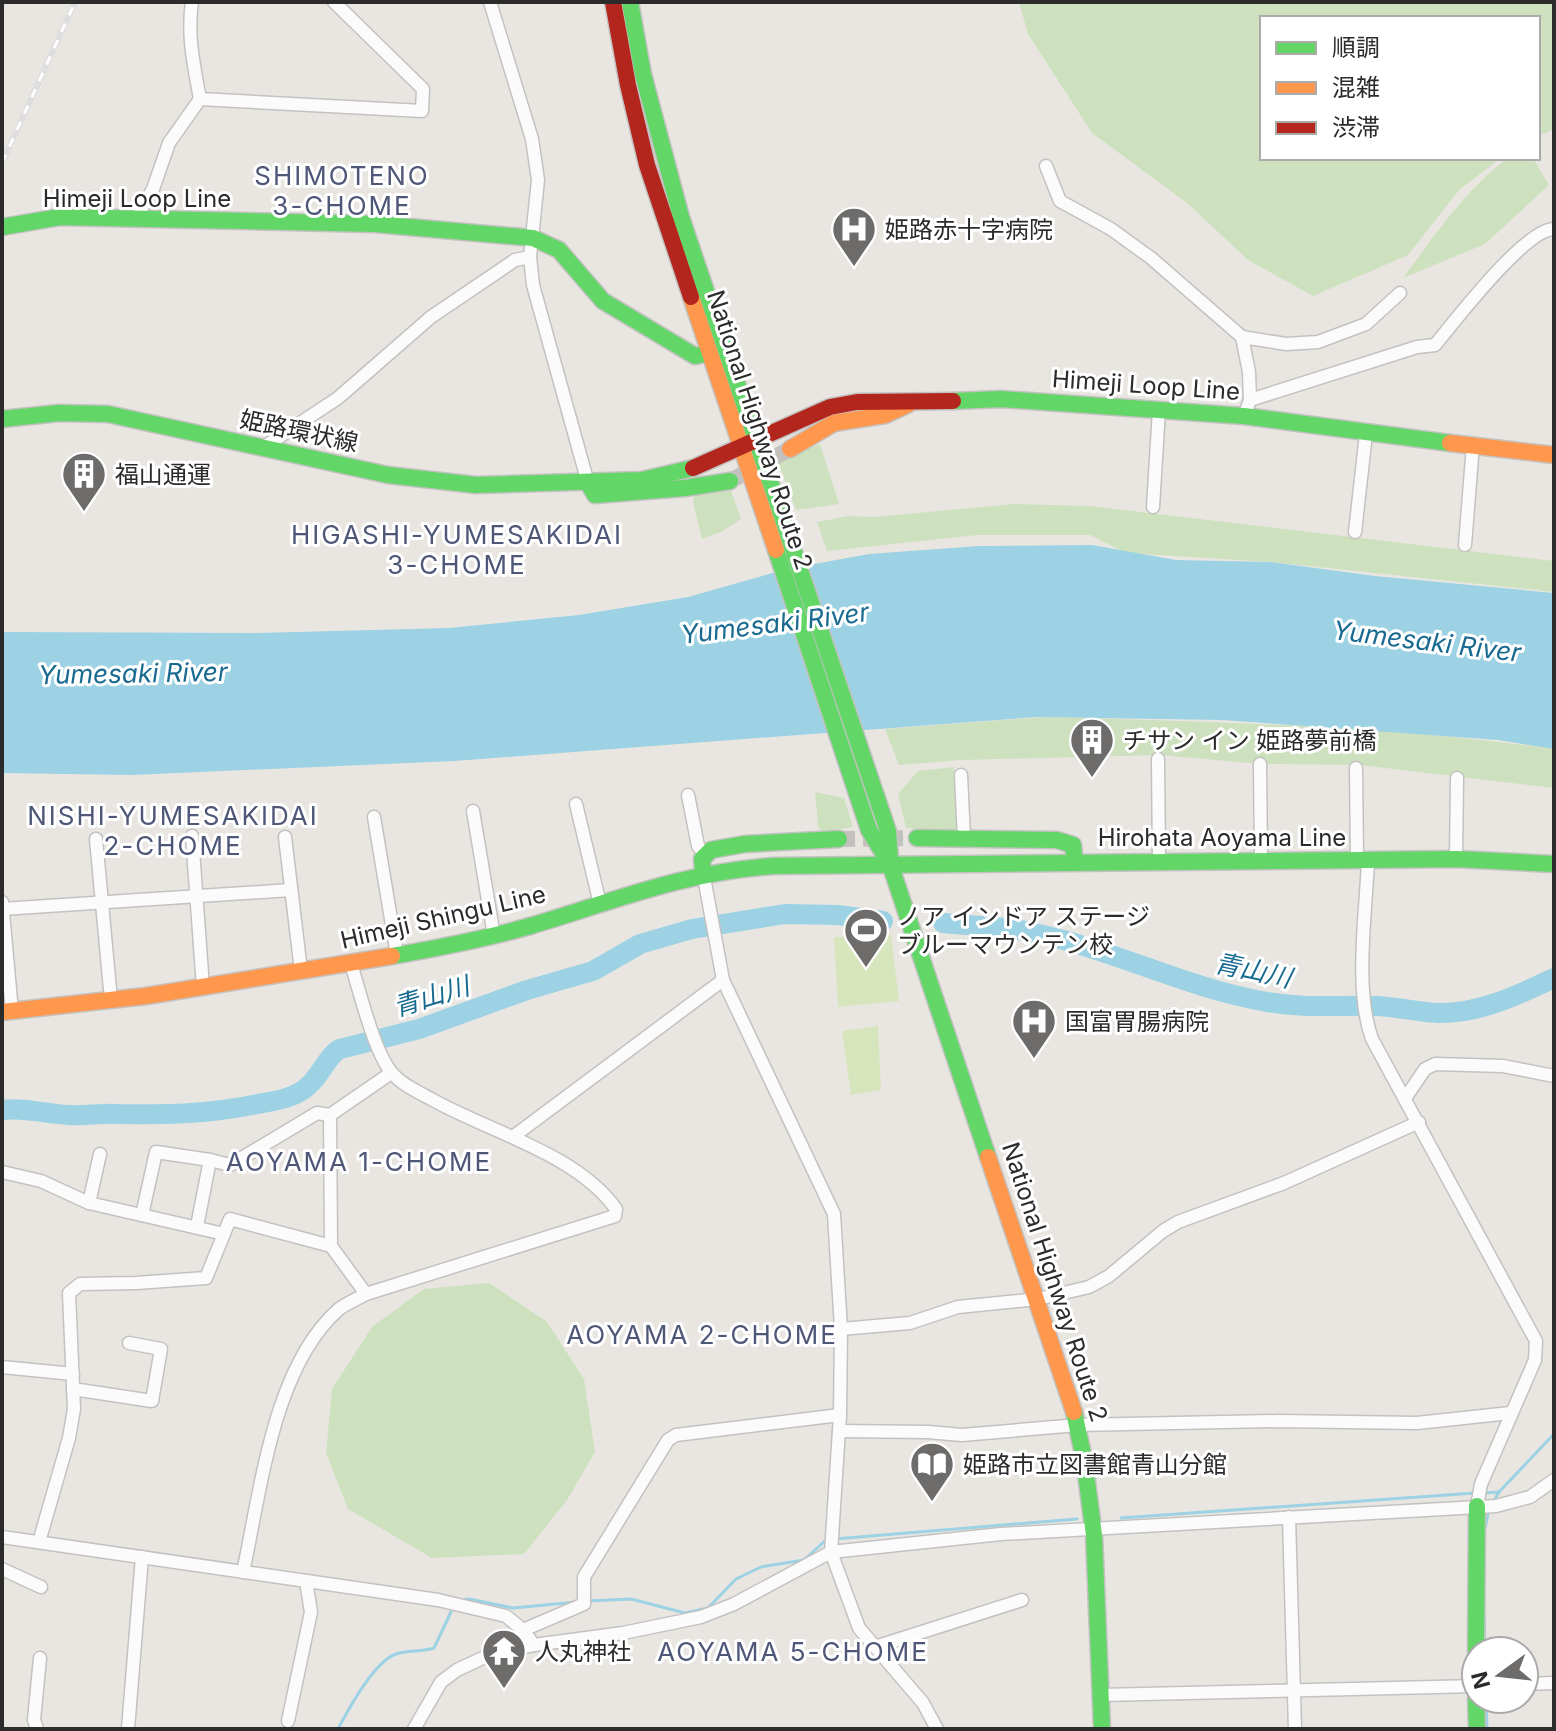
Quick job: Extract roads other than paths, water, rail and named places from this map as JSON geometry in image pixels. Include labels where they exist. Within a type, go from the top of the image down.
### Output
[{"type":"main road","name":"National Highway Route 2","points":[[613,2],[647,165],[740,445],[778,532],[871,779],[888,831],[890,864]]},
{"type":"main road","name":"National Highway Route 2","points":[[630,2],[643,74],[664,160],[756,439],[778,532],[852,780],[869,830],[890,864],[1078,1425],[1095,1529],[1102,1729]]},
{"type":"main road","name":"Himeji Loop Line","points":[[2,227],[60,217],[375,224],[533,238],[559,250],[603,301],[695,356],[710,353]]},
{"type":"main road","name":"Himeji Loop Line","points":[[740,445],[830,407],[857,402],[1001,399],[1159,410],[1247,408],[1366,434],[1554,455]]},
{"type":"main road","points":[[790,449],[815,431],[843,421],[899,412],[910,403]]},
{"type":"main road","name":"姫路環状線","points":[[2,419],[59,413],[108,414],[388,475],[450,484],[504,486],[642,480],[686,471],[740,445]]},
{"type":"main road","points":[[588,483],[595,495],[730,481]]},
{"type":"main road","points":[[917,838],[1057,840],[1073,845],[1075,862]]},
{"type":"main road","points":[[703,872],[702,859],[705,854],[745,844],[839,839]]},
{"type":"main road","name":"Hirohata Aoyama Line","points":[[890,864],[1456,859],[1554,864]]},
{"type":"main road","name":"Himeji Shingu Line","points":[[7,1011],[203,987],[351,964],[494,936],[703,872],[746,866],[890,864]]},
{"type":"main road","points":[[1476,1635],[1477,1506]]},
{"type":"street","points":[[135,220],[153,189],[169,143],[200,99],[190,44],[192,2]]},
{"type":"street","points":[[200,99],[422,111],[423,89],[334,2]]},
{"type":"street","points":[[490,2],[532,139],[538,180],[530,257],[533,285],[588,483]]},
{"type":"street","points":[[1046,166],[1060,201],[1111,229],[1151,258],[1242,337],[1286,344],[1318,342],[1366,324],[1400,293]]},
{"type":"street","points":[[1242,337],[1249,372],[1247,408],[1417,347],[1435,345],[1512,255],[1546,229],[1554,229]]},
{"type":"street","points":[[261,449],[338,398],[431,317],[515,260],[530,257]]},
{"type":"street","points":[[1153,507],[1159,410]]},
{"type":"street","points":[[1355,532],[1366,434]]},
{"type":"street","points":[[1465,545],[1473,445]]},
{"type":"street","points":[[1158,759],[1159,861]]},
{"type":"street","points":[[1260,764],[1261,860]]},
{"type":"street","points":[[1356,768],[1366,1021],[1372,1039],[1536,1341],[1535,1360],[1481,1484],[1477,1506]]},
{"type":"street","points":[[961,775],[964,839]]},
{"type":"street","points":[[1456,859],[1457,778]]},
{"type":"street","points":[[688,795],[698,846],[705,854]]},
{"type":"street","points":[[576,804],[600,904]]},
{"type":"street","points":[[473,811],[494,936]]},
{"type":"street","points":[[374,817],[397,955]]},
{"type":"street","points":[[192,836],[203,987]]},
{"type":"street","points":[[285,837],[301,971]]},
{"type":"street","points":[[96,839],[111,1000]]},
{"type":"street","points":[[703,872],[723,980],[834,1214],[841,1329],[840,1415],[831,1545],[859,1628],[923,1703],[937,1729]]},
{"type":"street","points":[[2,909],[291,890]]},
{"type":"street","points":[[2,902],[7,1011]]},
{"type":"street","points":[[243,1572],[280,1403],[315,1338],[340,1309],[366,1294],[615,1216],[616,1209],[591,1181],[514,1136],[449,1109],[412,1089],[391,1073],[376,1040],[351,964]]},
{"type":"street","points":[[514,1136],[723,980]]},
{"type":"street","points":[[1406,1097],[1425,1069],[1435,1064],[1503,1066],[1554,1076]]},
{"type":"street","points":[[142,1215],[156,1152],[230,1165],[317,1113],[330,1115],[391,1073]]},
{"type":"street","points":[[330,1115],[331,1246],[366,1294]]},
{"type":"street","points":[[841,1329],[910,1323],[958,1307],[1038,1299],[1089,1287],[1109,1276],[1178,1222],[1284,1183],[1419,1122]]},
{"type":"street","points":[[89,1203],[100,1154]]},
{"type":"street","points":[[197,1226],[210,1160]]},
{"type":"street","points":[[2,1172],[41,1181],[89,1203],[224,1234]]},
{"type":"street","points":[[39,1542],[69,1438],[74,1409],[69,1293],[80,1284],[206,1278],[230,1219],[331,1246]]},
{"type":"street","points":[[73,1389],[152,1401],[161,1349],[129,1343]]},
{"type":"street","points":[[2,1367],[73,1374]]},
{"type":"street","points":[[839,1431],[962,1435],[1078,1425],[1278,1421],[1417,1423],[1510,1413]]},
{"type":"street","points":[[523,1630],[584,1604],[584,1577],[668,1440],[676,1435],[840,1415]]},
{"type":"street","points":[[414,1729],[441,1682],[457,1670],[487,1656],[701,1617],[734,1604],[831,1545],[1496,1506],[1530,1497],[1554,1480]]},
{"type":"street","points":[[1289,1517],[1295,1729]]},
{"type":"street","points":[[2,1537],[438,1600],[506,1616],[523,1630],[534,1645]]},
{"type":"street","points":[[128,1729],[142,1557]]},
{"type":"street","points":[[2,1569],[41,1587]]},
{"type":"street","points":[[288,1721],[311,1612],[306,1581]]},
{"type":"street","points":[[875,1647],[1022,1600]]},
{"type":"street","points":[[37,1729],[34,1720],[40,1658]]},
{"type":"street","points":[[1101,1695],[1460,1688]]},
{"type":"water","name":"Yumesaki River","points":[[1092,545],[1176,560],[1271,562],[1375,576],[1554,593],[1554,749],[1498,740],[1222,720],[1037,717],[454,761],[132,775],[2,773],[2,632],[257,633],[449,628],[579,615],[688,597],[787,569],[869,554],[979,546]]},
{"type":"waterway","name":"青山川","points":[[2,1110],[75,1115],[171,1114],[223,1110],[276,1101],[303,1090],[340,1049],[419,1029],[527,990],[593,971],[640,944],[692,929],[785,914],[838,915],[883,921]]},
{"type":"waterway","name":"青山川","points":[[943,923],[1034,933],[1092,948],[1204,987],[1291,1005],[1377,1006],[1453,1012],[1498,1002],[1554,978]]},
{"type":"waterway","points":[[1493,1502],[1554,1434]]},
{"type":"waterway","points":[[1482,1493],[1499,1492]]},
{"type":"waterway","points":[[1121,1518],[1475,1493]]},
{"type":"waterway","points":[[1485,1529],[1489,1509]]},
{"type":"waterway","points":[[834,1539],[1077,1519]]},
{"type":"waterway","points":[[588,1601],[631,1599],[685,1613],[708,1608],[736,1579],[761,1567],[804,1560],[827,1539]]},
{"type":"waterway","points":[[462,1600],[513,1608],[577,1602]]},
{"type":"waterway","points":[[338,1729],[379,1666],[396,1654],[434,1648],[451,1612]]},
{"type":"waterway","points":[[1484,1616],[1485,1635]]},
{"type":"waterway","points":[[1487,1715],[1487,1729]]},
{"type":"tunnel","points":[[730,481],[790,449]]},
{"type":"tunnel","points":[[839,839],[917,838]]},
{"type":"railway","points":[[2,163],[75,2]]},
{"type":"place","name":"姫路赤十字病院","points":[[854,268]]},
{"type":"place","name":"福山通運","points":[[84,513]]},
{"type":"place","name":"チサン イン 姫路夢前橋","points":[[1092,779]]},
{"type":"place","name":"ノア インドア ステージ ブルーマウンテン校","points":[[866,969]]},
{"type":"place","name":"国富胃腸病院","points":[[1034,1060]]},
{"type":"place","name":"姫路市立図書館青山分館","points":[[932,1503]]},
{"type":"place","name":"人丸神社","points":[[504,1690]]},
{"type":"district","name":"SHIMOTENO 3-CHOME","points":[[342,190]]},
{"type":"district","name":"HIGASHI-YUMESAKIDAI 3-CHOME","points":[[457,549]]},
{"type":"district","name":"NISHI-YUMESAKIDAI 2-CHOME","points":[[173,830]]},
{"type":"district","name":"AOYAMA 1-CHOME","points":[[359,1161]]},
{"type":"district","name":"AOYAMA 2-CHOME","points":[[702,1334]]},
{"type":"district","name":"AOYAMA 5-CHOME","points":[[793,1651]]}]
